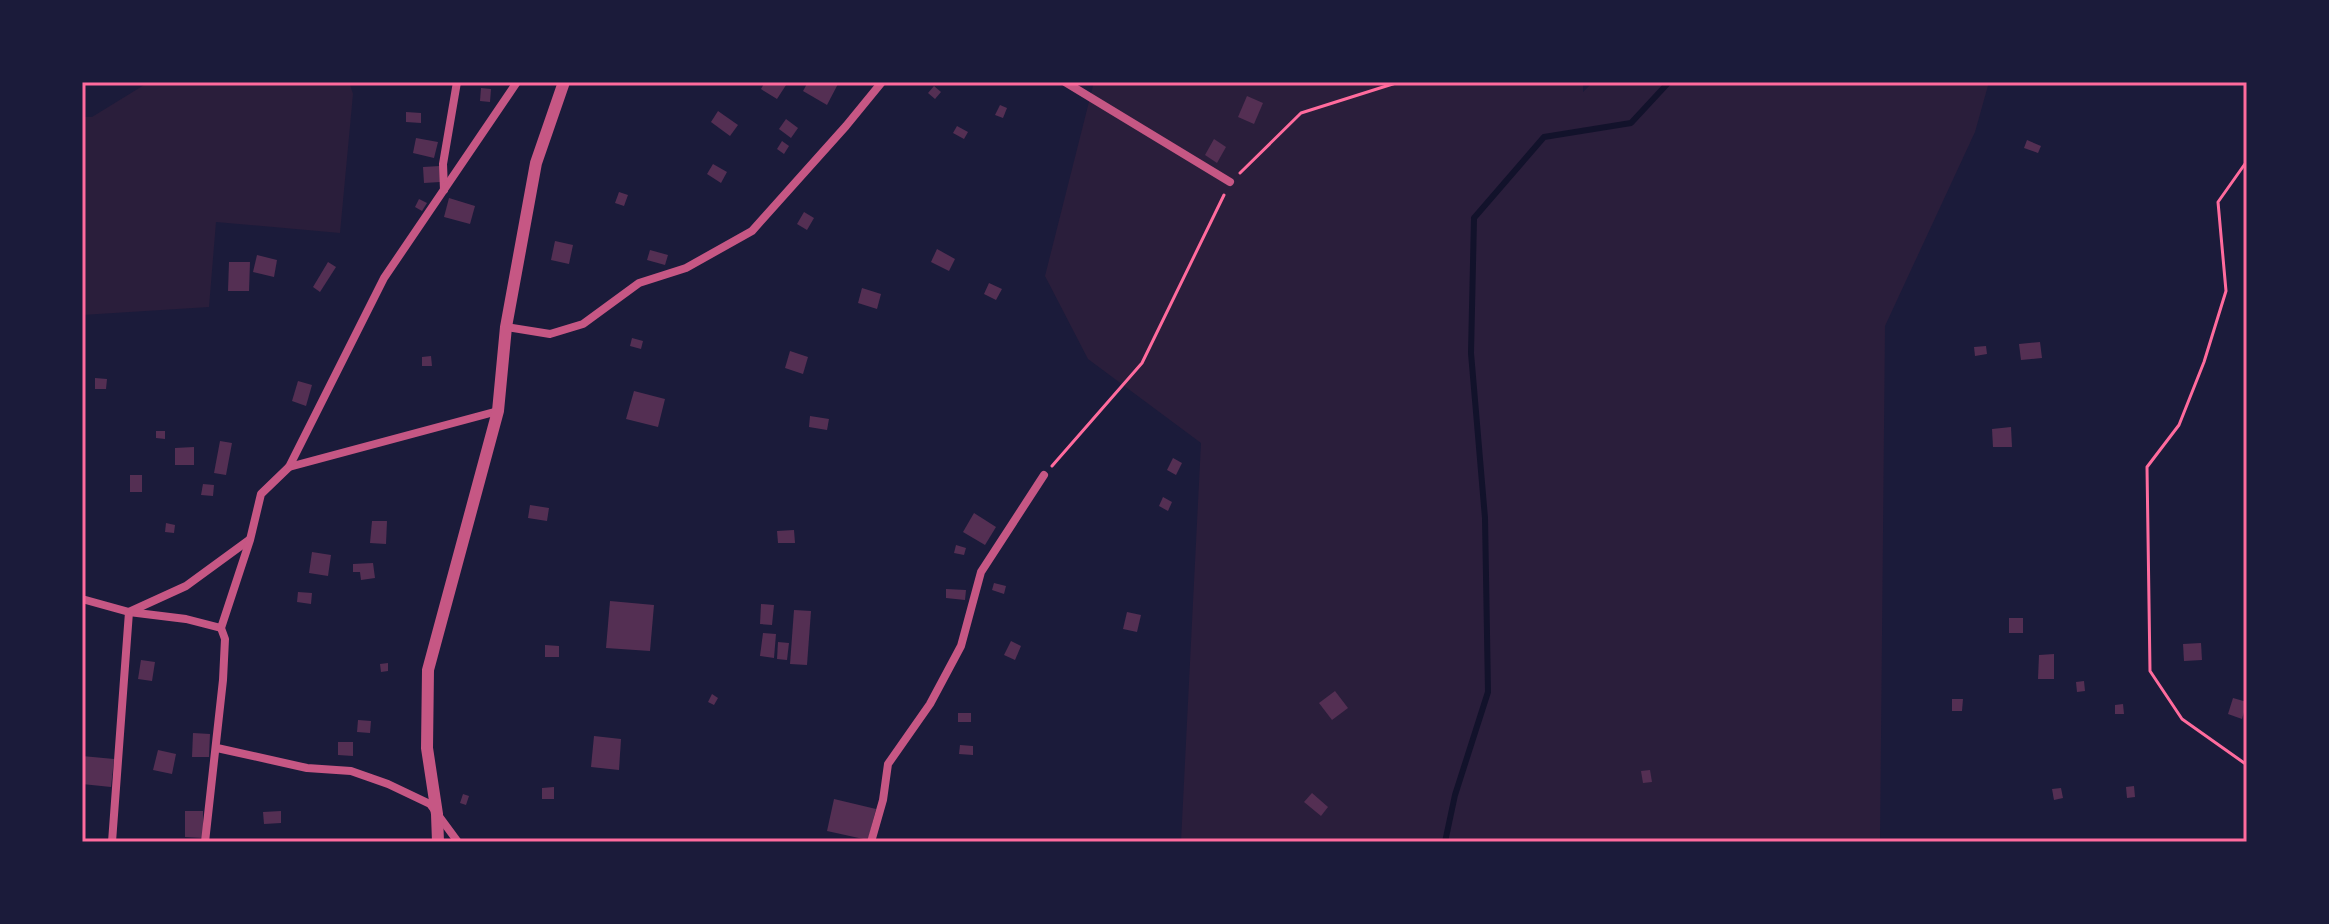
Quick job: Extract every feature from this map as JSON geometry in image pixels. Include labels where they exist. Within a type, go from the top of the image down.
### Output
[{"type":"street","points":[[444,190],[443,164],[457,82]]},
{"type":"street","points":[[205,842],[217,748],[225,639],[221,628],[250,540],[261,494],[289,467],[384,278],[517,82]]},
{"type":"street","points":[[438,842],[427,748],[428,670],[498,411],[506,327],[536,163],[564,82]]},
{"type":"street","points":[[506,327],[550,334],[583,324],[639,283],[686,268],[752,231],[882,82]]},
{"type":"street","points":[[1065,82],[1230,182]]},
{"type":"street","points":[[289,467],[498,411]]},
{"type":"street","points":[[871,842],[883,800],[888,764],[930,704],[961,646],[981,572],[1044,475]]},
{"type":"street","points":[[129,612],[186,586],[250,540]]},
{"type":"street","points":[[82,599],[129,612],[186,619],[221,628]]},
{"type":"street","points":[[112,842],[129,612]]},
{"type":"street","points":[[217,748],[307,768],[351,771],[388,784],[430,804],[458,842]]},
{"type":"path","points":[[1044,475],[1142,363],[1230,182],[1301,113],[1399,82]]},
{"type":"path","points":[[2247,161],[2218,202],[2226,291],[2204,362],[2179,425],[2147,467],[2150,671],[2182,719],[2247,765]]},
{"type":"shaded area","points":[[149,82],[349,82],[353,94],[340,233],[216,222],[209,307],[82,315],[82,117],[92,117]]},
{"type":"shaded area","points":[[1094,82],[1583,82],[1583,92],[1593,82],[1989,82],[1975,132],[1885,326],[1880,842],[1181,842],[1201,443],[1088,359],[1045,276]]},
{"type":"building","points":[[765,82],[788,82],[777,99],[761,89]]},
{"type":"building","points":[[808,82],[839,82],[827,105],[803,91]]},
{"type":"building","points":[[934,86],[941,92],[935,99],[928,93]]},
{"type":"building","points":[[481,88],[491,89],[490,102],[480,101]]},
{"type":"building","points":[[1247,96],[1263,103],[1254,124],[1238,117]]},
{"type":"building","points":[[1000,105],[1007,108],[1003,118],[995,115]]},
{"type":"building","points":[[718,111],[738,125],[730,136],[711,122]]},
{"type":"building","points":[[406,112],[421,113],[421,123],[406,122]]},
{"type":"building","points":[[786,119],[798,128],[791,138],[779,129]]},
{"type":"building","points":[[957,126],[968,132],[964,139],[953,133]]},
{"type":"building","points":[[416,138],[438,142],[434,158],[413,153]]},
{"type":"building","points":[[1214,139],[1226,147],[1217,163],[1205,155]]},
{"type":"building","points":[[2027,140],[2041,146],[2038,153],[2024,148]]},
{"type":"building","points":[[782,141],[789,146],[784,154],[777,149]]},
{"type":"building","points":[[713,164],[727,172],[721,183],[707,174]]},
{"type":"building","points":[[440,166],[440,182],[424,183],[423,167]]},
{"type":"building","points":[[619,192],[628,195],[624,206],[615,203]]},
{"type":"building","points":[[449,198],[475,206],[470,224],[444,217]]},
{"type":"building","points":[[419,199],[427,203],[422,211],[415,207]]},
{"type":"building","points":[[804,212],[814,218],[807,230],[797,224]]},
{"type":"building","points":[[555,241],[573,245],[569,264],[551,260]]},
{"type":"building","points":[[937,249],[955,259],[949,271],[931,262]]},
{"type":"building","points":[[650,250],[668,255],[665,265],[647,260]]},
{"type":"building","points":[[257,255],[277,260],[274,277],[253,272]]},
{"type":"building","points":[[229,262],[250,262],[249,291],[228,291]]},
{"type":"building","points":[[328,262],[336,267],[320,292],[313,287]]},
{"type":"building","points":[[989,283],[1002,289],[996,300],[984,294]]},
{"type":"building","points":[[862,288],[881,294],[877,309],[858,303]]},
{"type":"building","points":[[632,338],[643,341],[641,349],[630,346]]},
{"type":"building","points":[[2040,342],[2042,358],[2021,360],[2019,344]]},
{"type":"building","points":[[1986,346],[1987,354],[1975,356],[1974,347]]},
{"type":"building","points":[[790,351],[808,357],[803,374],[785,368]]},
{"type":"building","points":[[431,356],[432,366],[422,366],[422,357]]},
{"type":"building","points":[[95,378],[107,379],[106,389],[95,389]]},
{"type":"building","points":[[298,381],[312,385],[306,406],[292,401]]},
{"type":"building","points":[[634,391],[665,399],[658,427],[626,419]]},
{"type":"building","points":[[810,416],[829,419],[827,430],[809,427]]},
{"type":"building","points":[[2011,427],[2012,447],[1993,447],[1992,429]]},
{"type":"building","points":[[156,431],[165,431],[165,439],[156,438]]},
{"type":"building","points":[[220,441],[232,443],[226,475],[214,473]]},
{"type":"building","points":[[194,447],[194,465],[175,465],[175,448]]},
{"type":"building","points":[[1173,458],[1182,463],[1176,475],[1167,470]]},
{"type":"building","points":[[130,475],[142,475],[142,492],[130,492]]},
{"type":"building","points":[[203,484],[214,485],[213,496],[201,495]]},
{"type":"building","points":[[1163,497],[1172,502],[1168,511],[1159,506]]},
{"type":"building","points":[[530,505],[549,508],[547,521],[528,518]]},
{"type":"building","points":[[974,513],[996,527],[985,545],[963,532]]},
{"type":"building","points":[[372,521],[387,521],[386,544],[370,543]]},
{"type":"building","points":[[166,523],[175,525],[174,533],[165,532]]},
{"type":"building","points":[[794,530],[795,543],[778,543],[777,531]]},
{"type":"building","points":[[956,545],[966,548],[964,555],[954,553]]},
{"type":"building","points":[[312,552],[331,555],[328,576],[309,573]]},
{"type":"building","points":[[373,563],[375,578],[361,580],[360,572],[353,572],[353,564]]},
{"type":"building","points":[[994,583],[1006,586],[1004,594],[992,590]]},
{"type":"building","points":[[946,589],[966,590],[965,600],[946,598]]},
{"type":"building","points":[[298,592],[312,593],[311,604],[297,602]]},
{"type":"building","points":[[610,601],[654,605],[650,651],[606,648]]},
{"type":"building","points":[[761,604],[774,605],[772,625],[760,624]]},
{"type":"building","points":[[794,610],[811,611],[807,665],[790,664]]},
{"type":"building","points":[[1127,612],[1141,615],[1137,632],[1123,629]]},
{"type":"building","points":[[2009,618],[2023,618],[2023,633],[2009,633]]},
{"type":"building","points":[[763,633],[776,634],[774,658],[760,656]]},
{"type":"building","points":[[1011,641],[1021,646],[1015,660],[1004,655]]},
{"type":"building","points":[[778,642],[789,643],[787,660],[777,659]]},
{"type":"building","points":[[2201,643],[2202,660],[2184,661],[2183,644]]},
{"type":"building","points":[[545,645],[559,646],[559,657],[545,657]]},
{"type":"building","points":[[2054,654],[2054,679],[2038,679],[2039,655]]},
{"type":"building","points":[[141,660],[155,662],[152,681],[138,679]]},
{"type":"building","points":[[388,663],[388,671],[381,672],[380,664]]},
{"type":"building","points":[[2084,681],[2085,691],[2077,692],[2076,682]]},
{"type":"building","points":[[1335,691],[1348,708],[1332,720],[1319,703]]},
{"type":"building","points":[[712,694],[718,698],[714,705],[708,702]]},
{"type":"building","points":[[2233,698],[2247,702],[2242,719],[2228,714]]},
{"type":"building","points":[[1952,699],[1963,699],[1962,711],[1952,711]]},
{"type":"building","points":[[2123,704],[2124,714],[2115,714],[2115,705]]},
{"type":"building","points":[[958,713],[971,713],[971,722],[958,722]]},
{"type":"building","points":[[358,720],[371,721],[370,733],[357,732]]},
{"type":"building","points":[[193,733],[210,734],[209,757],[192,757]]},
{"type":"building","points":[[594,736],[621,739],[619,770],[591,767]]},
{"type":"building","points":[[338,742],[353,742],[353,756],[338,755]]},
{"type":"building","points":[[960,745],[973,746],[973,755],[959,754]]},
{"type":"building","points":[[158,750],[176,754],[172,774],[153,770]]},
{"type":"building","points":[[82,756],[114,759],[111,787],[82,784]]},
{"type":"building","points":[[1650,770],[1652,782],[1643,783],[1641,771]]},
{"type":"building","points":[[2134,786],[2135,797],[2127,798],[2126,787]]},
{"type":"building","points":[[554,787],[554,799],[542,799],[542,788]]},
{"type":"building","points":[[2061,788],[2063,798],[2054,800],[2052,789]]},
{"type":"building","points":[[1312,793],[1328,807],[1321,816],[1304,802]]},
{"type":"building","points":[[463,794],[469,796],[466,805],[460,803]]},
{"type":"building","points":[[834,799],[876,809],[868,840],[827,831]]},
{"type":"building","points":[[185,811],[203,811],[203,838],[185,837]]},
{"type":"building","points":[[281,811],[281,823],[264,824],[263,812]]},
{"type":"waterway","points":[[1445,842],[1455,795],[1488,692],[1485,518],[1471,353],[1474,218],[1544,137],[1631,123],[1669,82]]}]
